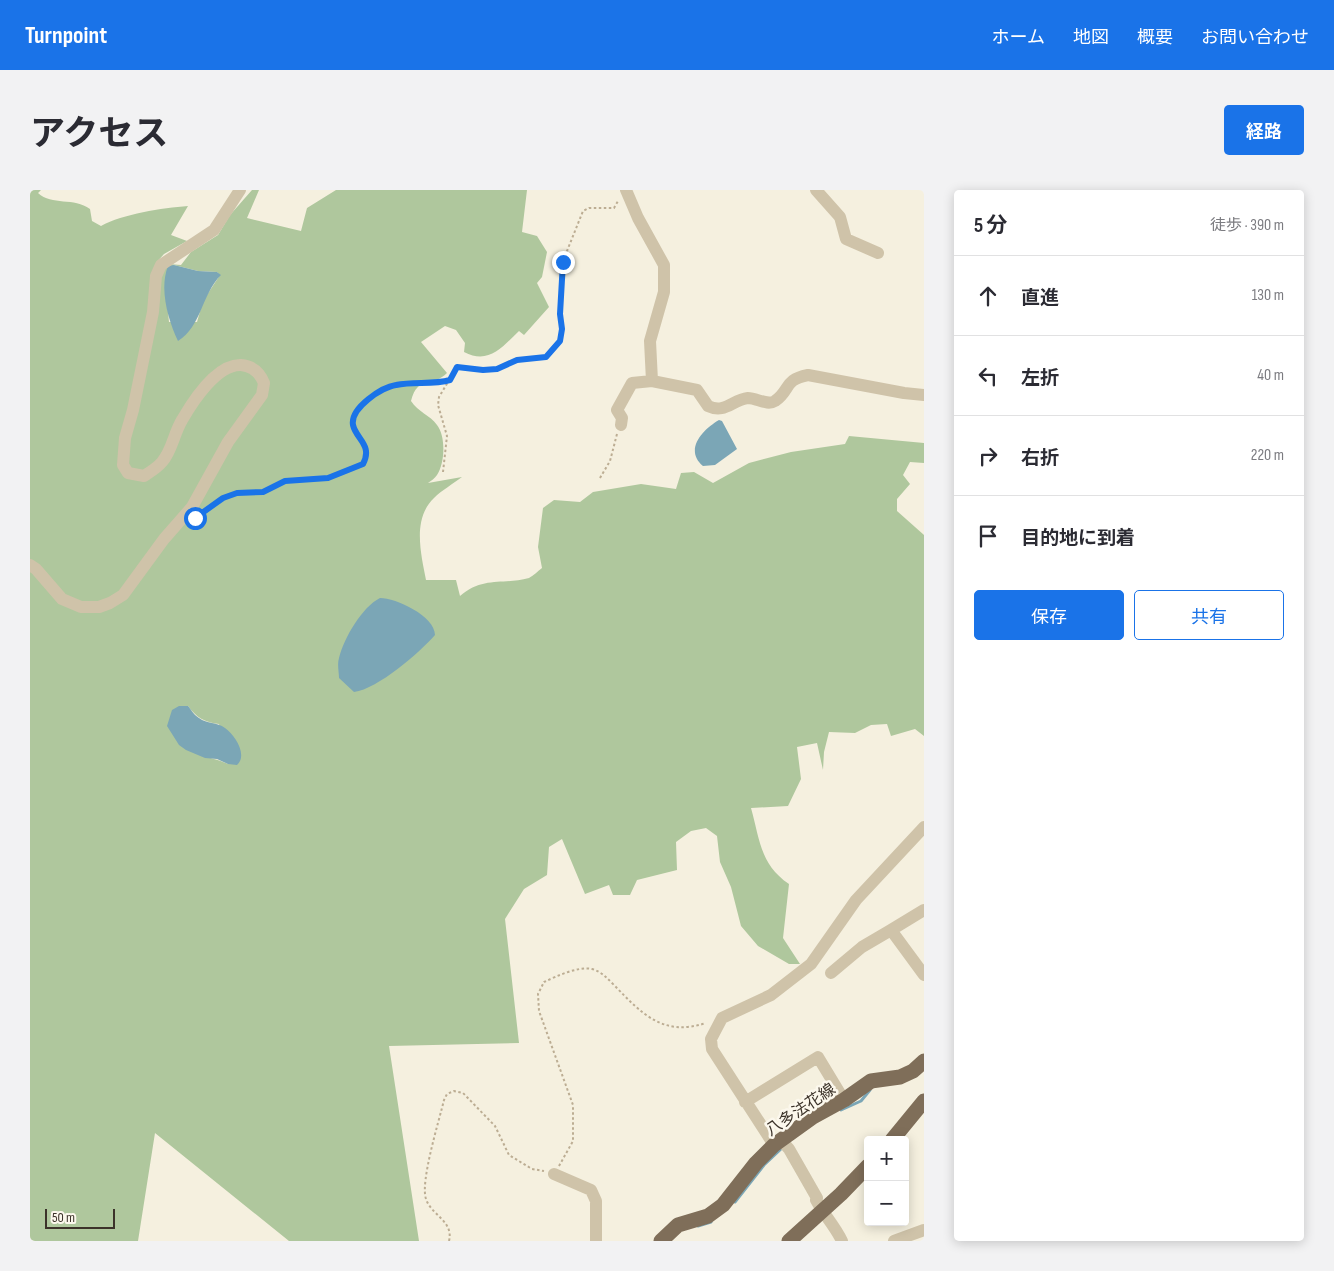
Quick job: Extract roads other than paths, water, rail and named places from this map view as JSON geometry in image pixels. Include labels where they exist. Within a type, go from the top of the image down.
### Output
[{"type":"main road","name":"八多法花線","points":[[661,1241],[678,1225],[708,1216],[723,1205],[756,1163],[782,1144],[813,1117],[844,1100],[871,1081],[900,1077],[913,1071],[924,1061]]},
{"type":"main road","points":[[895,1136],[924,1101]]},
{"type":"main road","points":[[789,1241],[864,1170]]},
{"type":"street","points":[[30,565],[36,569],[62,599],[81,607],[99,607],[110,604],[123,595],[164,539],[192,507],[228,442],[262,395],[264,383],[260,374],[247,366],[234,365],[224,368],[181,421],[163,461],[144,476],[128,473],[123,465],[125,438],[133,410],[153,312],[156,276],[161,265],[214,230],[240,190]]},
{"type":"street","points":[[816,190],[840,217],[846,240],[878,253]]},
{"type":"street","points":[[623,194],[664,265],[664,292],[650,341],[650,374],[652,381]]},
{"type":"street","points":[[621,425],[622,418],[617,410],[632,383],[652,381],[697,390],[708,406],[722,409],[746,398],[772,402],[777,400],[789,383],[797,378],[808,376],[924,395]]},
{"type":"street","points":[[842,1241],[834,1225],[822,1211],[817,1198],[782,1144],[746,1102],[712,1049],[711,1039],[722,1018],[771,996],[810,964],[856,900],[924,827]]},
{"type":"street","points":[[831,973],[862,947],[924,910]]},
{"type":"street","points":[[891,930],[924,975]]},
{"type":"street","points":[[746,1102],[818,1057],[844,1100]]},
{"type":"street","points":[[554,1174],[591,1190],[596,1202],[596,1241]]},
{"type":"street","points":[[894,1241],[924,1230]]},
{"type":"water","points":[[174,265],[198,271],[217,272],[221,275],[214,283],[192,327],[178,341],[168,314],[164,284],[168,266]]},
{"type":"water","points":[[719,420],[722,421],[737,449],[715,465],[703,466],[695,453],[695,447],[701,435]]},
{"type":"water","points":[[380,598],[395,601],[414,609],[429,621],[435,635],[398,669],[375,684],[354,692],[339,678],[338,665],[341,650],[360,616],[373,602]]},
{"type":"water","points":[[179,706],[188,706],[202,720],[222,726],[229,731],[241,751],[240,761],[237,765],[228,764],[217,759],[205,758],[179,745],[167,726],[172,710]]},
{"type":"waterway","points":[[841,1110],[861,1101],[870,1090]]},
{"type":"waterway","points":[[735,1202],[764,1165],[782,1148]]},
{"type":"waterway","points":[[698,1226],[711,1222]]}]
